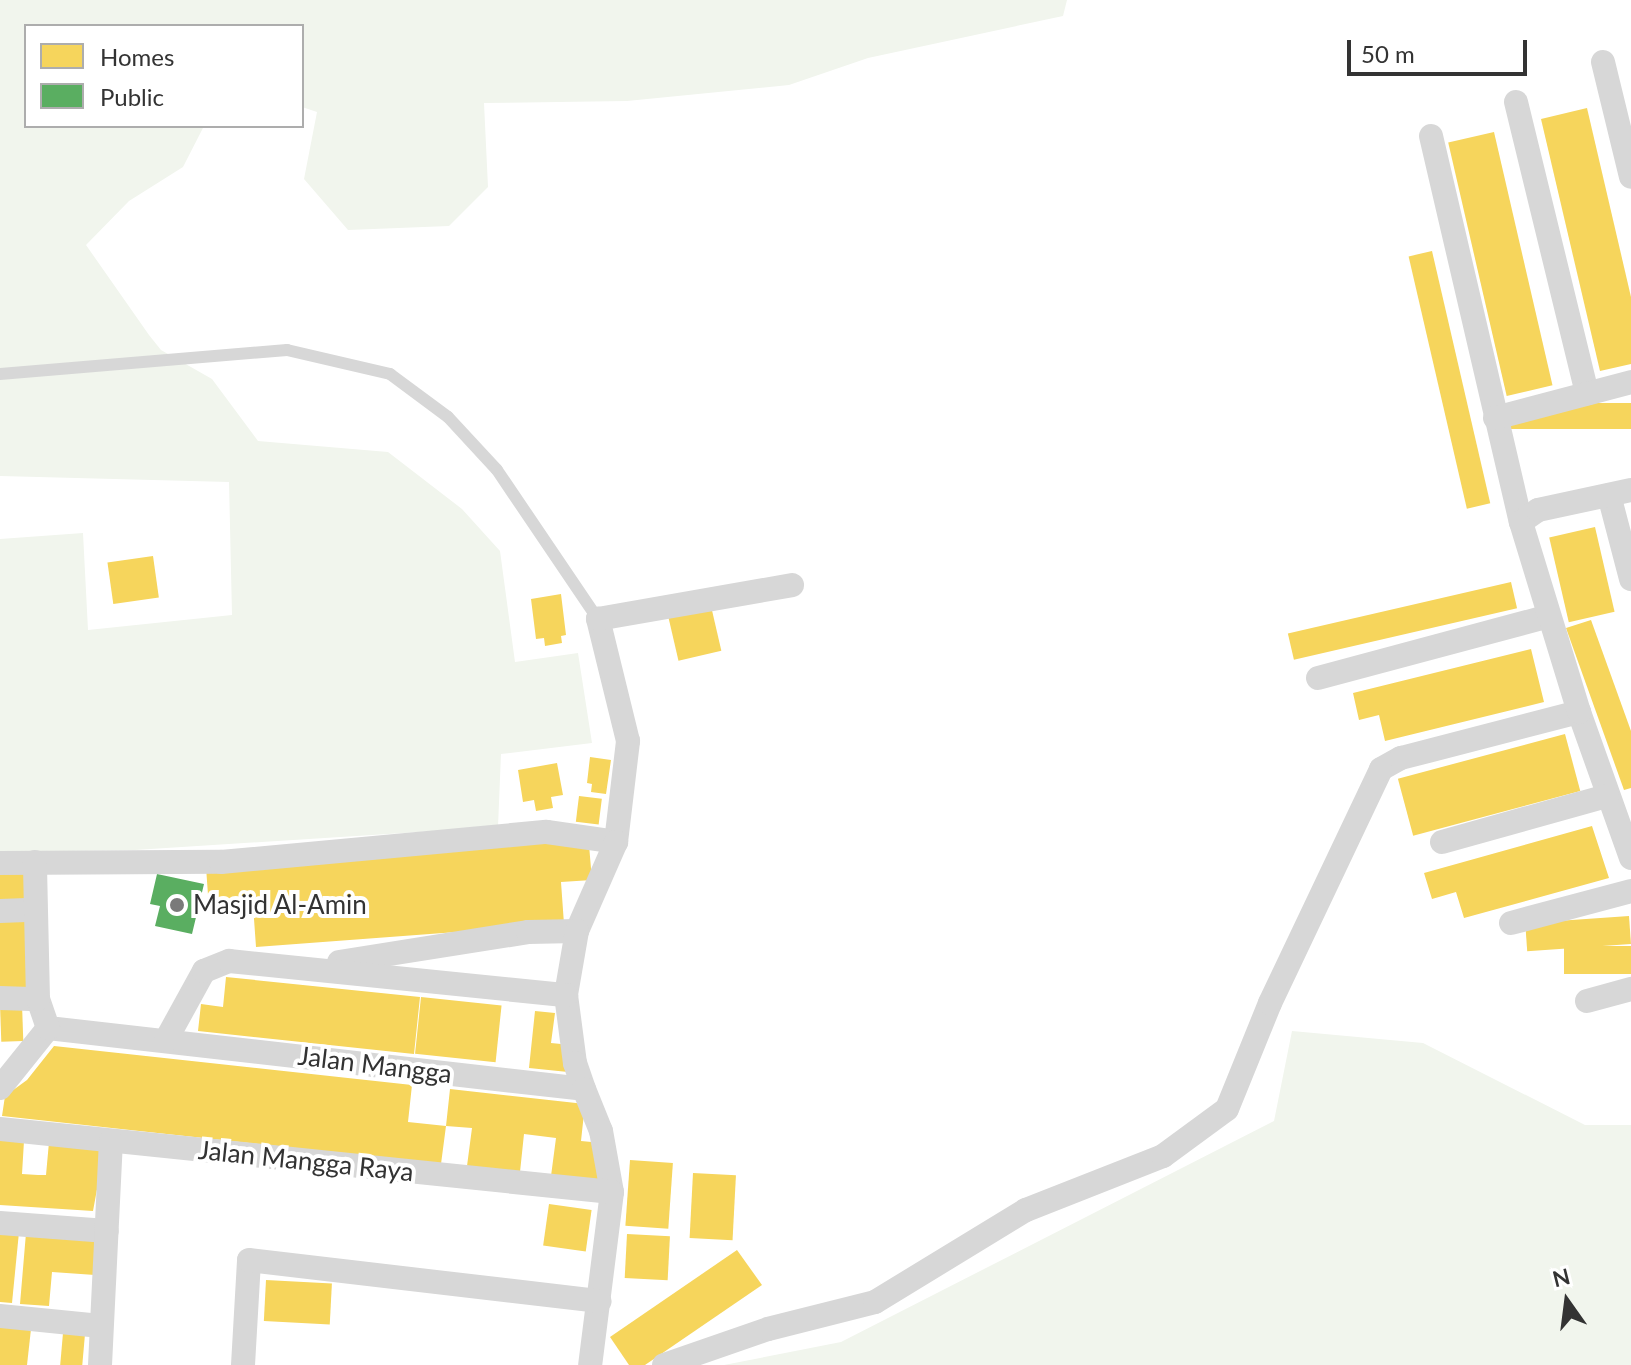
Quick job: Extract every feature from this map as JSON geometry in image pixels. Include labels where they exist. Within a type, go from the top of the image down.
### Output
[{"type":"street","points":[[1603,62],[1631,177]]},
{"type":"street","points":[[1516,102],[1587,393]]},
{"type":"street","points":[[1431,136],[1495,418],[1546,617],[1631,858]]},
{"type":"street","points":[[1495,418],[1631,382]]},
{"type":"street","points":[[1521,522],[1538,510],[1620,493],[1631,579]]},
{"type":"street","points":[[590,1365],[612,1192],[601,1131],[575,1063],[566,995],[577,931],[616,842],[628,741],[597,633],[598,619],[792,585]]},
{"type":"street","points":[[1318,678],[1546,617]]},
{"type":"street","points":[[664,1365],[768,1329],[875,1302],[1026,1210],[1189,1141],[1227,1109],[1270,1003],[1381,769],[1401,758],[1579,712]]},
{"type":"street","points":[[1442,842],[1607,796]]},
{"type":"street","points":[[0,863],[221,862],[547,832],[616,842]]},
{"type":"street","points":[[0,1088],[48,1028],[38,999],[33,910],[35,862]]},
{"type":"street","points":[[1511,923],[1631,891]]},
{"type":"street","points":[[0,911],[33,910]]},
{"type":"street","points":[[309,968],[528,932],[577,931]]},
{"type":"street","points":[[166,1040],[204,971],[216,964],[309,968],[566,995]]},
{"type":"street","points":[[1587,1001],[1631,989]]},
{"type":"street","points":[[0,998],[38,999]]},
{"type":"street","name":"Jalan Mangga","points":[[48,1028],[584,1089]]},
{"type":"street","name":"Jalan Mangga Raya","points":[[0,1129],[612,1192]]},
{"type":"street","points":[[100,1365],[111,1141]]},
{"type":"street","points":[[0,1223],[107,1231]]},
{"type":"street","points":[[243,1365],[249,1260],[600,1301]]},
{"type":"street","points":[[0,1316],[101,1326]]},
{"type":"lane","points":[[0,374],[287,350],[390,374],[448,417],[497,470],[598,619]]},
{"type":"shaded area","points":[[0,0],[1067,0],[1063,16],[868,58],[789,85],[627,101],[484,103],[488,187],[449,226],[348,230],[304,179],[317,112],[304,108],[304,24],[24,24],[24,128],[203,128],[183,167],[129,201],[86,245],[161,350],[212,379],[258,441],[388,452],[462,509],[500,551],[515,662],[578,653],[592,743],[501,754],[498,827],[135,850],[0,852],[0,539],[83,533],[88,630],[232,615],[229,482],[0,476]]},
{"type":"shaded area","points":[[1292,1031],[1423,1043],[1585,1125],[1631,1125],[1631,1365],[724,1365],[841,1342],[1274,1121]]},
{"type":"building: Homes","points":[[1587,108],[1631,297],[1631,364],[1600,371],[1541,119]]},
{"type":"building: Homes","points":[[1494,132],[1552,385],[1507,396],[1448,143]]},
{"type":"building: Homes","points":[[1432,251],[1490,503],[1467,509],[1409,256]]},
{"type":"building: Homes","points":[[1509,403],[1631,403],[1631,429],[1509,429]]},
{"type":"building: Homes","points":[[1595,527],[1615,612],[1569,622],[1549,538]]},
{"type":"building: Homes","points":[[153,556],[159,598],[113,604],[107,562]]},
{"type":"building: Homes","points":[[1511,582],[1517,608],[1294,660],[1288,634]]},
{"type":"building: Homes","points":[[561,594],[566,635],[561,636],[562,643],[545,646],[544,638],[536,639],[531,599]]},
{"type":"building: Homes","points":[[711,606],[721,651],[678,661],[668,616]]},
{"type":"building: Homes","points":[[1591,620],[1631,731],[1631,788],[1624,790],[1566,628]]},
{"type":"building: Homes","points":[[1531,649],[1544,702],[1385,741],[1379,715],[1359,720],[1353,693]]},
{"type":"building: Homes","points":[[1565,734],[1580,791],[1413,836],[1398,779]]},
{"type":"building: Homes","points":[[590,757],[611,760],[606,794],[591,792],[592,784],[587,783]]},
{"type":"building: Homes","points":[[557,763],[563,795],[551,797],[553,808],[536,811],[534,800],[523,802],[518,770]]},
{"type":"building: Homes","points":[[579,796],[602,799],[599,825],[576,822]]},
{"type":"building: Homes","points":[[1592,826],[1609,878],[1464,918],[1456,892],[1432,899],[1424,873]]},
{"type":"building: Homes","points":[[571,839],[589,845],[592,880],[561,882],[564,924],[256,947],[253,905],[209,909],[206,867]]},
{"type":"building: Homes","points":[[0,869],[26,869],[26,905],[0,905]]},
{"type":"building: Homes","points":[[1629,916],[1631,944],[1527,951],[1525,923]]},
{"type":"building: Homes","points":[[0,920],[29,920],[29,991],[0,991]]},
{"type":"building: Homes","points":[[1564,946],[1631,946],[1631,974],[1564,974]]},
{"type":"building: Homes","points":[[226,977],[420,997],[414,1054],[198,1031],[201,1004],[223,1007]]},
{"type":"building: Homes","points":[[421,997],[502,1005],[496,1062],[415,1054]]},
{"type":"building: Homes","points":[[22,1004],[23,1041],[1,1042],[0,1005]]},
{"type":"building: Homes","points":[[535,1011],[555,1013],[551,1043],[571,1045],[568,1072],[529,1068]]},
{"type":"building: Homes","points":[[54,1046],[412,1085],[408,1122],[446,1126],[441,1164],[2,1116],[5,1096],[27,1080]]},
{"type":"building: Homes","points":[[450,1089],[585,1104],[581,1141],[602,1143],[598,1181],[551,1176],[556,1138],[524,1134],[520,1172],[467,1166],[472,1128],[446,1126]]},
{"type":"building: Homes","points":[[0,1139],[24,1141],[22,1174],[46,1175],[49,1142],[105,1146],[93,1211],[0,1205]]},
{"type":"building: Homes","points":[[630,1160],[673,1163],[668,1229],[625,1226]]},
{"type":"building: Homes","points":[[693,1173],[736,1175],[733,1240],[690,1238]]},
{"type":"building: Homes","points":[[549,1204],[592,1210],[586,1252],[543,1246]]},
{"type":"building: Homes","points":[[0,1230],[19,1232],[12,1303],[0,1302]]},
{"type":"building: Homes","points":[[26,1233],[98,1239],[95,1275],[52,1272],[49,1306],[20,1304]]},
{"type":"building: Homes","points":[[627,1234],[670,1236],[668,1280],[625,1278]]},
{"type":"building: Homes","points":[[737,1250],[762,1285],[645,1365],[629,1365],[610,1337]]},
{"type":"building: Homes","points":[[266,1280],[332,1283],[330,1324],[264,1321]]},
{"type":"building: Homes","points":[[0,1326],[31,1329],[27,1365],[0,1365]]},
{"type":"building: Homes","points":[[63,1333],[85,1335],[82,1365],[60,1365]]},
{"type":"building: Public","name":"Masjid Al-Amin","points":[[157,874],[204,884],[192,934],[155,926],[160,906],[150,904]]},
{"type":"place","name":"Masjid Al-Amin","points":[[177,905]]}]
